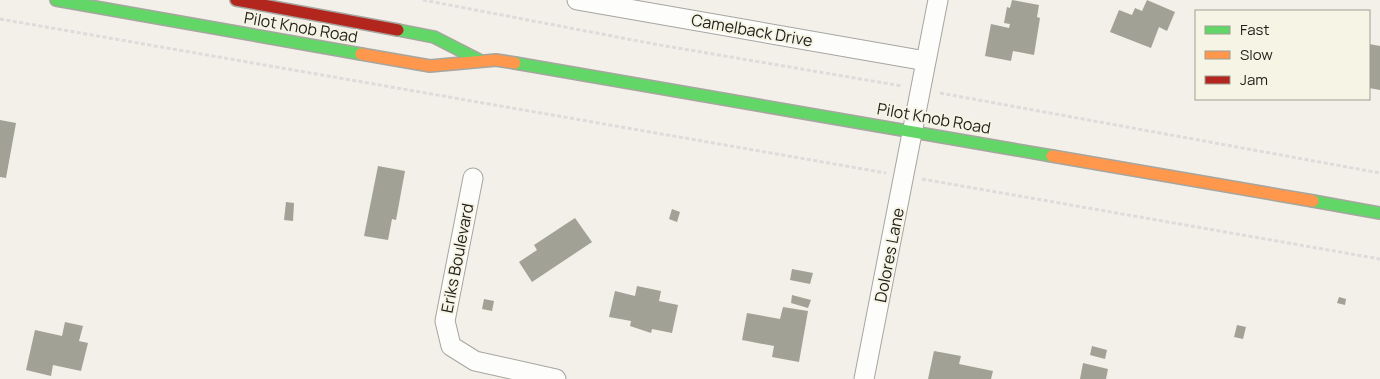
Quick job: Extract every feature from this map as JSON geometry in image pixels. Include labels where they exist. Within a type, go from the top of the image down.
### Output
[{"type":"main road","name":"Pilot Knob Road","points":[[56,0],[430,66],[496,60],[1380,213]]},
{"type":"main road","name":"Pilot Knob Road","points":[[236,0],[434,38],[481,62]]},
{"type":"street","name":"Camelback Drive","points":[[578,0],[926,60]]},
{"type":"street","name":"Dolores Lane","points":[[864,379],[905,177],[912,131],[938,0]]},
{"type":"street","name":"Eriks Boulevard","points":[[473,178],[445,321],[450,346],[475,362],[556,379]]},
{"type":"path","points":[[0,19],[1380,259]]},
{"type":"building","points":[[1012,0],[1039,5],[1037,17],[1040,18],[1034,55],[1013,51],[1011,61],[985,56],[991,24],[1009,28],[1010,24],[1004,23],[1007,7],[1010,8]]},
{"type":"building","points":[[1147,0],[1175,12],[1167,31],[1159,27],[1151,48],[1110,32],[1119,10],[1132,15],[1135,8],[1142,11]]},
{"type":"building","points":[[1370,44],[1380,46],[1380,90],[1370,88]]},
{"type":"building","points":[[0,120],[16,123],[6,178],[0,177]]},
{"type":"building","points":[[378,166],[405,171],[396,220],[392,219],[388,240],[364,236]]},
{"type":"building","points":[[286,202],[294,203],[293,221],[284,220]]},
{"type":"building","points":[[672,209],[680,212],[677,222],[669,219]]},
{"type":"building","points":[[575,218],[592,242],[532,282],[519,262],[537,250],[534,245]]},
{"type":"building","points":[[792,269],[813,273],[810,284],[790,280]]},
{"type":"building","points":[[637,286],[661,291],[659,301],[678,305],[672,333],[652,329],[651,333],[630,326],[631,321],[609,317],[615,291],[635,296]]},
{"type":"building","points":[[792,295],[811,300],[808,308],[791,303]]},
{"type":"building","points":[[1339,297],[1346,299],[1345,305],[1337,303]]},
{"type":"building","points":[[484,299],[494,301],[492,311],[482,309]]},
{"type":"building","points":[[783,307],[808,311],[799,362],[772,357],[774,346],[742,340],[747,313],[780,319]]},
{"type":"building","points":[[65,322],[83,326],[79,341],[88,343],[81,371],[53,365],[51,376],[26,370],[35,330],[62,336]]},
{"type":"building","points":[[1237,325],[1246,327],[1243,339],[1234,337]]},
{"type":"building","points":[[1092,346],[1107,350],[1105,359],[1090,355]]},
{"type":"building","points":[[934,351],[961,356],[959,364],[993,371],[991,379],[928,379]]},
{"type":"building","points":[[1083,363],[1108,369],[1106,379],[1080,379]]},
{"type":"traffic: fast","points":[[56,0],[361,54]]},
{"type":"traffic: fast","points":[[398,30],[434,37],[481,61]]},
{"type":"traffic: fast","points":[[515,63],[1052,156]]},
{"type":"traffic: fast","points":[[1313,201],[1380,213]]},
{"type":"traffic: slow","points":[[361,54],[430,66],[496,60],[515,63]]},
{"type":"traffic: slow","points":[[1052,156],[1313,201]]},
{"type":"traffic: jam","points":[[236,0],[398,30]]}]
